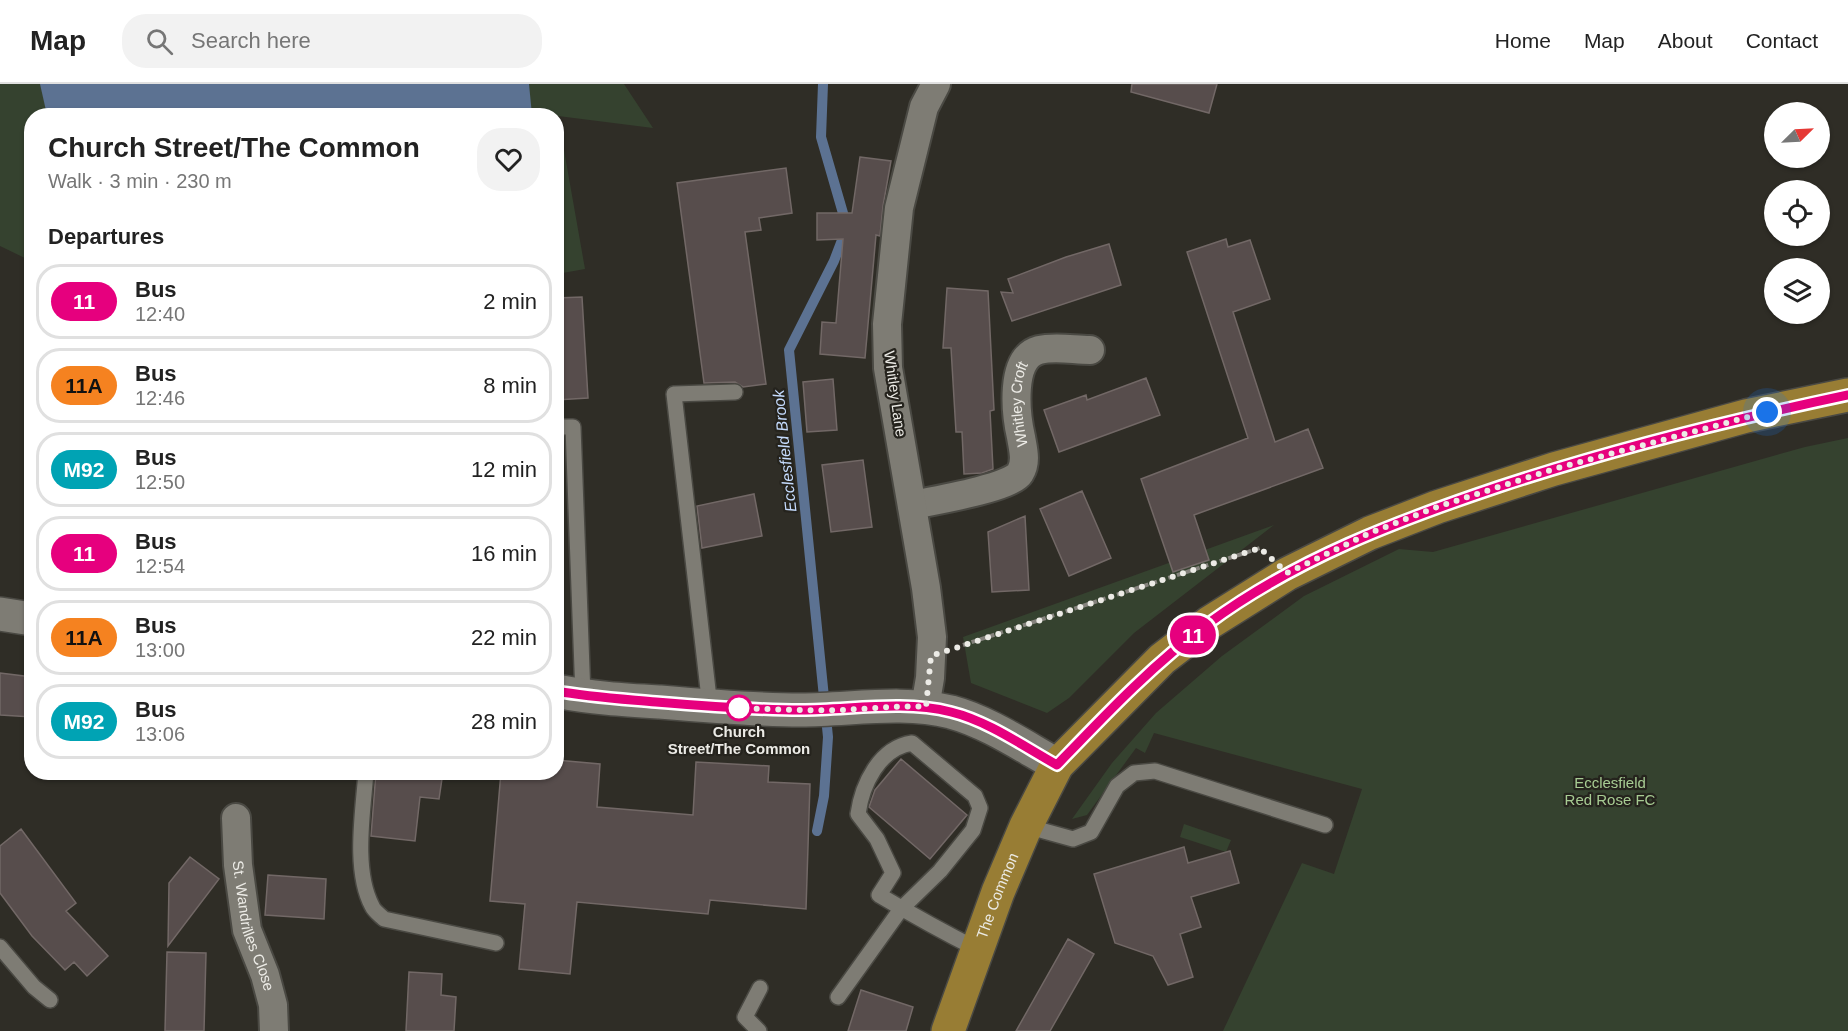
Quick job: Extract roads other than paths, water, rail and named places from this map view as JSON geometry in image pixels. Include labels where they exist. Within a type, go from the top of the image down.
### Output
[{"type":"main road","name":"The Common","points":[[948,1031],[998,892],[1026,826],[1057,765],[1162,659],[1209,623],[1287,573],[1370,533],[1437,507],[1554,469],[1746,416],[1848,395]]},
{"type":"main road","points":[[0,614],[24,618]]},
{"type":"main road","points":[[570,694],[710,707],[797,710],[842,710],[897,705],[926,707],[953,712],[990,728],[1057,765]]},
{"type":"street","name":"Whitley Lane","points":[[926,707],[932,637],[926,588],[888,368],[887,324],[899,208],[924,107],[936,84]]},
{"type":"street","name":"Whitley Croft","points":[[912,505],[971,493],[1011,481],[1020,474],[1025,460],[1017,415],[1017,381],[1025,360],[1038,351],[1090,350]]},
{"type":"street","name":"St. Wandrilles Close","points":[[236,818],[238,865],[247,930],[265,975],[273,1005],[274,1031]]},
{"type":"lane","points":[[710,707],[674,394],[735,392]]},
{"type":"lane","points":[[564,427],[573,427],[570,694]]},
{"type":"lane","points":[[838,997],[901,909],[958,851],[974,830],[980,808],[975,796],[912,743],[901,744],[886,755],[871,773],[860,799],[858,814],[877,839],[893,873],[879,895],[901,909],[924,922],[977,949]]},
{"type":"lane","points":[[1026,826],[1073,839],[1091,832],[1117,786],[1134,773],[1155,771],[1325,825]]},
{"type":"lane","points":[[366,780],[361,853],[364,885],[372,908],[384,919],[496,943]]},
{"type":"lane","points":[[0,947],[34,987],[50,1000]]},
{"type":"lane","points":[[759,1031],[745,1017],[760,988]]},
{"type":"water","points":[[40,84],[529,84],[531,108],[45,108]]},
{"type":"waterway","name":"Ecclesfield Brook","points":[[817,831],[824,796],[828,737],[789,350],[834,261],[847,227],[821,137],[823,84]]},
{"type":"place","name":"Church Street/The Common","points":[[739,708]]},
{"type":"park label","name":"Ecclesfield Red Rose FC","points":[[1610,792]]}]
